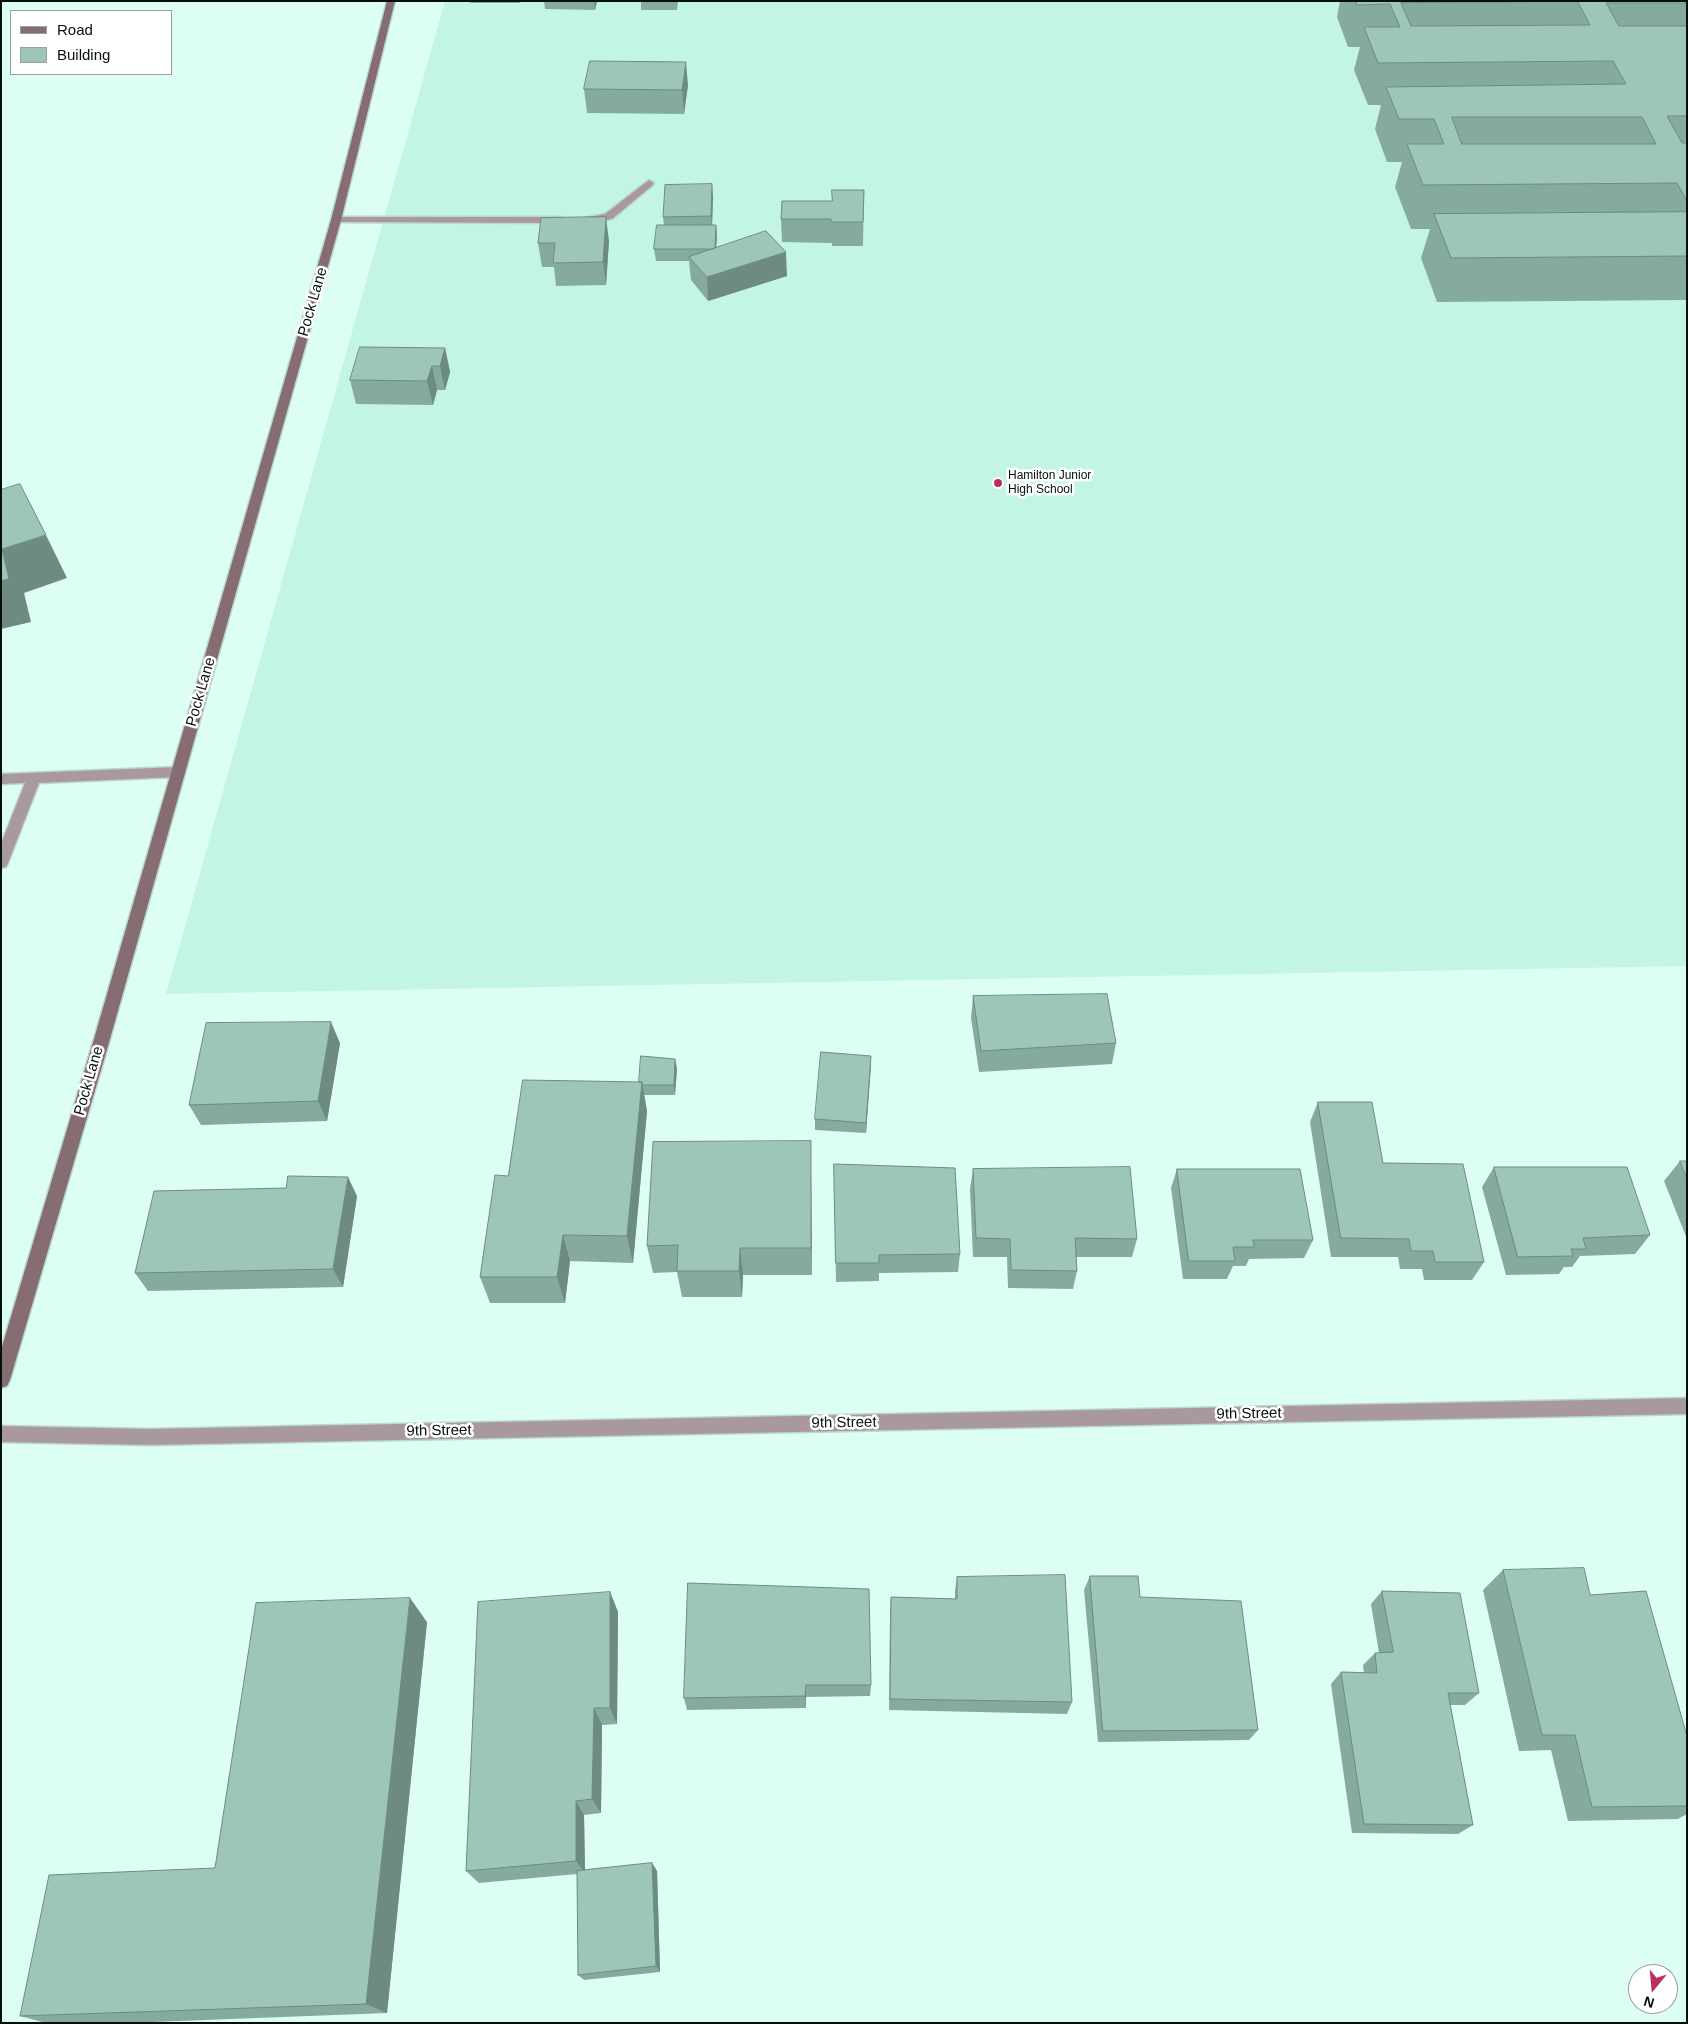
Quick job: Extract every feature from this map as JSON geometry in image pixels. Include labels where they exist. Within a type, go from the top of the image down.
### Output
[{"type":"street","name":"Pock Lane","points":[[1,1380],[336,220],[391,1]]},
{"type":"street","points":[[336,220],[594,220],[608,217],[649,183]]},
{"type":"street","points":[[1,779],[178,772]]},
{"type":"street","points":[[1,863],[34,777]]},
{"type":"street","name":"9th Street","points":[[1,1434],[69,1437],[150,1437],[1687,1406]]},
{"type":"shaded area","name":"Hamilton Junior High School","points":[[445,1],[1687,1],[1687,966],[166,994]]},
{"type":"building","points":[[1356,1],[1687,1],[1687,3],[1606,3],[1619,26],[1687,26],[1687,116],[1667,116],[1682,143],[1687,143],[1687,201],[1677,183],[1423,185],[1407,144],[1444,144],[1434,119],[1399,119],[1386,87],[1626,84],[1613,61],[1378,63],[1364,27],[1400,27],[1390,4],[1357,5]],"holes":[[[1578,2],[1590,25],[1411,26],[1401,3]],[[1452,117],[1642,117],[1656,144],[1462,144]]]},
{"type":"building","points":[[590,61],[686,62],[682,90],[584,89]]},
{"type":"building","points":[[712,184],[711,216],[663,217],[665,185]]},
{"type":"building","points":[[832,190],[864,190],[863,222],[832,222],[831,219],[781,219],[782,201],[832,201]]},
{"type":"building","points":[[1687,212],[1687,256],[1451,258],[1434,214]]},
{"type":"building","points":[[606,217],[603,262],[553,263],[555,243],[538,243],[541,218]]},
{"type":"building","points":[[657,225],[716,225],[715,248],[654,249]]},
{"type":"building","points":[[766,231],[786,252],[707,277],[689,257]]},
{"type":"building","points":[[360,347],[445,348],[440,366],[432,366],[427,381],[350,380]]},
{"type":"building","points":[[20,484],[46,535],[2,549],[9,579],[1,581],[1,490]]},
{"type":"building","points":[[1107,994],[1116,1043],[981,1051],[973,996]]},
{"type":"building","points":[[331,1022],[318,1101],[189,1105],[206,1023]]},
{"type":"building","points":[[821,1052],[871,1056],[866,1123],[815,1119]]},
{"type":"building","points":[[641,1056],[675,1059],[674,1085],[643,1085],[642,1082],[639,1082]]},
{"type":"building","points":[[523,1080],[642,1082],[627,1236],[563,1235],[557,1277],[480,1277],[495,1175],[508,1176]]},
{"type":"building","points":[[1318,1102],[1372,1102],[1383,1163],[1463,1164],[1484,1262],[1435,1262],[1433,1251],[1411,1251],[1409,1239],[1341,1238]]},
{"type":"building","points":[[811,1141],[811,1248],[740,1248],[739,1271],[677,1271],[678,1245],[647,1246],[653,1142]]},
{"type":"building","points":[[1680,1161],[1687,1161],[1687,1179]]},
{"type":"building","points":[[834,1164],[955,1168],[960,1254],[879,1255],[879,1263],[836,1263]]},
{"type":"building","points":[[1130,1167],[1137,1239],[1075,1238],[1077,1271],[1011,1270],[1010,1239],[976,1238],[973,1169]]},
{"type":"building","points":[[1494,1167],[1627,1167],[1650,1235],[1583,1238],[1586,1249],[1571,1249],[1573,1256],[1518,1257]]},
{"type":"building","points":[[1177,1169],[1300,1169],[1313,1240],[1253,1240],[1254,1247],[1233,1247],[1235,1261],[1189,1261]]},
{"type":"building","points":[[288,1176],[348,1177],[333,1269],[135,1273],[154,1191],[286,1188]]},
{"type":"building","points":[[1584,1568],[1590,1595],[1646,1591],[1687,1736],[1687,1806],[1592,1807],[1575,1735],[1542,1735],[1503,1570]]},
{"type":"building","points":[[1065,1575],[1072,1702],[890,1699],[891,1597],[957,1599],[957,1577]]},
{"type":"building","points":[[1090,1576],[1138,1576],[1140,1597],[1241,1601],[1258,1730],[1103,1731]]},
{"type":"building","points":[[688,1583],[869,1589],[871,1685],[806,1685],[805,1696],[684,1698]]},
{"type":"building","points":[[1382,1591],[1460,1593],[1479,1693],[1448,1693],[1473,1825],[1364,1824],[1341,1672],[1377,1673],[1375,1653],[1393,1652]]},
{"type":"building","points":[[610,1592],[610,1708],[594,1708],[592,1799],[576,1801],[576,1861],[466,1871],[478,1602]]},
{"type":"building","points":[[410,1598],[366,2004],[20,2016],[49,1875],[215,1868],[256,1603]]},
{"type":"building","points":[[652,1863],[656,1966],[578,1975],[577,1871]]},
{"type":"place","name":"Hamilton Junior High School","points":[[998,483]]}]
